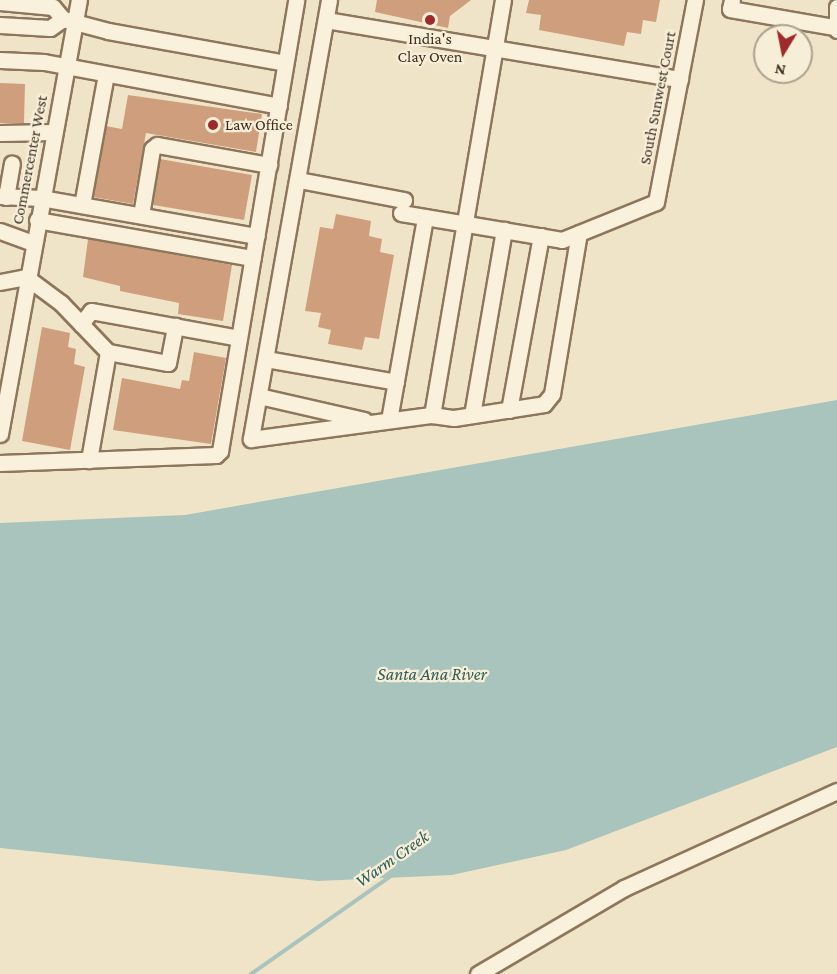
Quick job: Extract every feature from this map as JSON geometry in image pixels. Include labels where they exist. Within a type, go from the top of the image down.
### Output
[{"type":"street","name":"Commercenter West","points":[[0,434],[26,277],[66,67],[69,20],[79,0]]},
{"type":"street","points":[[0,463],[216,456],[240,338],[296,0]]},
{"type":"street","points":[[329,0],[251,439],[432,415],[472,416],[544,404],[552,394],[579,233]]},
{"type":"street","points":[[432,415],[503,0]]},
{"type":"street","name":"South Sunwest Court","points":[[579,233],[656,202],[695,0]]},
{"type":"street","points":[[732,0],[730,9],[835,28],[837,7]]},
{"type":"street","points":[[0,2],[53,7],[69,20],[285,63]]},
{"type":"street","points":[[0,25],[50,28],[69,20]]},
{"type":"street","points":[[326,20],[680,79]]},
{"type":"street","points":[[0,60],[66,67],[279,106]]},
{"type":"street","points":[[82,205],[106,74]]},
{"type":"street","points":[[0,133],[54,132]]},
{"type":"street","points":[[141,216],[152,149],[157,145],[269,165]]},
{"type":"street","points":[[12,164],[3,196],[41,198],[257,236]]},
{"type":"street","points":[[298,180],[403,207],[425,217],[562,240],[579,233]]},
{"type":"street","points":[[389,420],[425,217]]},
{"type":"street","points":[[37,220],[254,258]]},
{"type":"street","points":[[472,416],[504,230]]},
{"type":"street","points":[[0,231],[33,243]]},
{"type":"street","points":[[509,410],[541,236]]},
{"type":"street","points":[[0,282],[26,277],[81,324],[108,352],[168,363],[175,326]]},
{"type":"street","points":[[81,324],[91,311],[240,338]]},
{"type":"street","points":[[89,460],[108,352]]},
{"type":"street","points":[[266,359],[396,382]]},
{"type":"street","points":[[259,396],[373,422]]},
{"type":"street","points":[[478,974],[624,888],[837,792]]},
{"type":"water","name":"Santa Ana River","points":[[837,400],[837,747],[566,850],[452,875],[318,881],[0,848],[0,523],[185,515]]},
{"type":"building","name":"India's Clay Oven","points":[[377,0],[471,0],[450,16],[448,28],[375,12]]},
{"type":"building","points":[[529,0],[660,0],[656,22],[643,20],[641,34],[627,32],[624,46],[539,30],[541,15],[526,13]]},
{"type":"building","points":[[0,83],[25,84],[24,123],[0,123]]},
{"type":"building","points":[[128,95],[262,114],[256,152],[146,133],[133,204],[93,197],[106,126],[122,129]]},
{"type":"building","points":[[160,159],[252,175],[244,220],[153,205]]},
{"type":"building","points":[[336,214],[371,221],[369,236],[382,239],[380,252],[394,255],[379,339],[365,337],[362,350],[328,344],[331,330],[318,327],[321,313],[305,311],[320,227],[333,229]]},
{"type":"building","points":[[88,239],[232,265],[223,321],[178,314],[179,303],[120,291],[120,286],[83,277]]},
{"type":"building","points":[[42,327],[70,333],[68,347],[76,349],[74,364],[85,367],[70,450],[22,441]]},
{"type":"building","points":[[194,352],[226,358],[211,444],[113,430],[122,378],[180,389],[182,380],[189,381]]},
{"type":"waterway","name":"Warm Creek","points":[[251,974],[391,876]]},
{"type":"place","name":"India's Clay Oven","points":[[430,20]]},
{"type":"place","name":"Law Office","points":[[213,125]]}]
